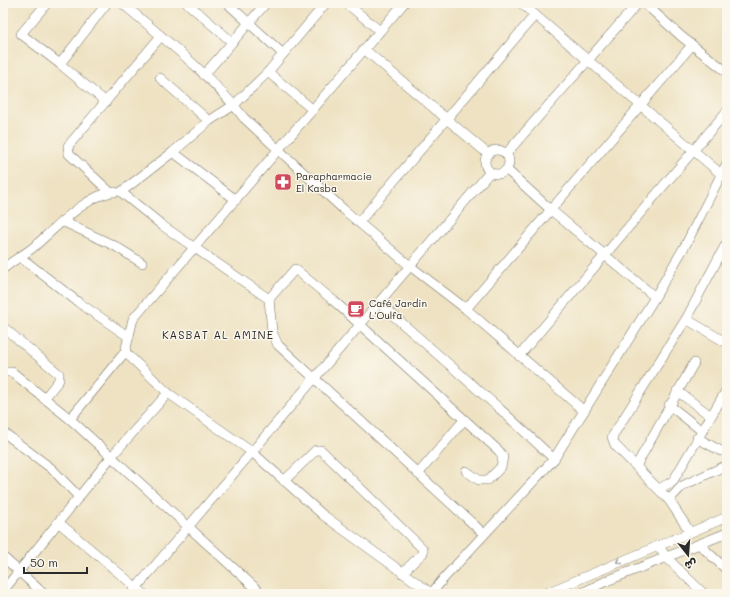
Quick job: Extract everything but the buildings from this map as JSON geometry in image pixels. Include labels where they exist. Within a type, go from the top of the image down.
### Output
[{"type":"street","points":[[47,3],[21,34],[106,102]]},
{"type":"street","points":[[60,64],[107,3]]},
{"type":"street","points":[[122,3],[204,75],[234,105],[244,118],[358,222],[410,266],[466,309],[584,411]]},
{"type":"street","points":[[227,3],[282,53]]},
{"type":"street","points":[[204,75],[266,3]]},
{"type":"street","points":[[3,269],[62,221],[93,200],[110,192],[121,192],[173,152],[209,121],[234,105],[268,72],[282,53],[326,3]]},
{"type":"street","points":[[346,3],[380,31]]},
{"type":"street","points":[[70,419],[125,352],[133,319],[404,3]]},
{"type":"street","points":[[521,3],[721,174]]},
{"type":"street","points":[[506,154],[638,3]]},
{"type":"street","points":[[644,3],[692,45],[727,72]]},
{"type":"street","points":[[190,4],[232,42]]},
{"type":"street","points":[[358,222],[535,15]]},
{"type":"street","points":[[110,192],[69,154],[68,146],[161,36]]},
{"type":"street","points":[[466,309],[692,45]]},
{"type":"street","points":[[364,50],[488,154]]},
{"type":"street","points":[[268,72],[313,110]]},
{"type":"street","points":[[160,78],[209,121]]},
{"type":"street","points":[[519,356],[727,111]]},
{"type":"street","points":[[499,150],[506,154],[509,160],[507,170],[501,174],[490,172],[486,166],[488,154],[499,150]]},
{"type":"street","points":[[173,152],[236,200]]},
{"type":"street","points":[[125,352],[168,393],[252,452],[323,515],[431,594],[484,534],[554,459],[655,297],[686,244],[727,163]]},
{"type":"street","points":[[507,170],[551,210],[655,297]]},
{"type":"street","points":[[134,591],[490,172]]},
{"type":"street","points":[[121,192],[194,249],[269,299]]},
{"type":"street","points":[[62,221],[115,246],[142,263]]},
{"type":"street","points":[[690,532],[659,489],[615,445],[612,437],[686,319],[727,242]]},
{"type":"street","points":[[20,256],[78,302],[129,337]]},
{"type":"street","points":[[466,471],[479,480],[488,480],[501,467],[503,462],[499,451],[360,325],[295,269],[269,299],[273,338],[314,379],[484,534]]},
{"type":"street","points":[[379,303],[500,409],[554,459]]},
{"type":"street","points":[[686,319],[727,343]]},
{"type":"street","points":[[3,327],[59,374],[59,380],[44,399]]},
{"type":"street","points":[[636,466],[676,391],[694,363]]},
{"type":"street","points":[[3,372],[12,372],[70,419],[262,594]]},
{"type":"street","points":[[659,489],[673,480],[727,390]]},
{"type":"street","points":[[676,391],[711,416]]},
{"type":"street","points":[[3,592],[111,457],[168,393]]},
{"type":"street","points":[[669,405],[699,435],[722,451],[727,451]]},
{"type":"street","points":[[418,474],[464,420]]},
{"type":"street","points":[[3,432],[52,469],[79,497]]},
{"type":"street","points":[[284,481],[316,450],[321,450],[423,549],[423,553],[402,573]]},
{"type":"street","points":[[668,500],[682,486],[727,465]]},
{"type":"street","points":[[544,594],[727,517]]},
{"type":"street","points":[[58,522],[134,591],[144,594]]},
{"type":"street","points":[[580,594],[604,582],[727,534]]},
{"type":"street","points":[[658,545],[667,558],[704,594]]},
{"type":"street","points":[[700,545],[727,570]]},
{"type":"street","points":[[3,557],[44,594]]},
{"type":"place","name":"Parapharmacie El Kasba","points":[[283,182]]},
{"type":"place","name":"Café Jardin L'Oulfa","points":[[356,309]]},
{"type":"district","name":"KASBAT AL AMINE","points":[[218,334]]}]
